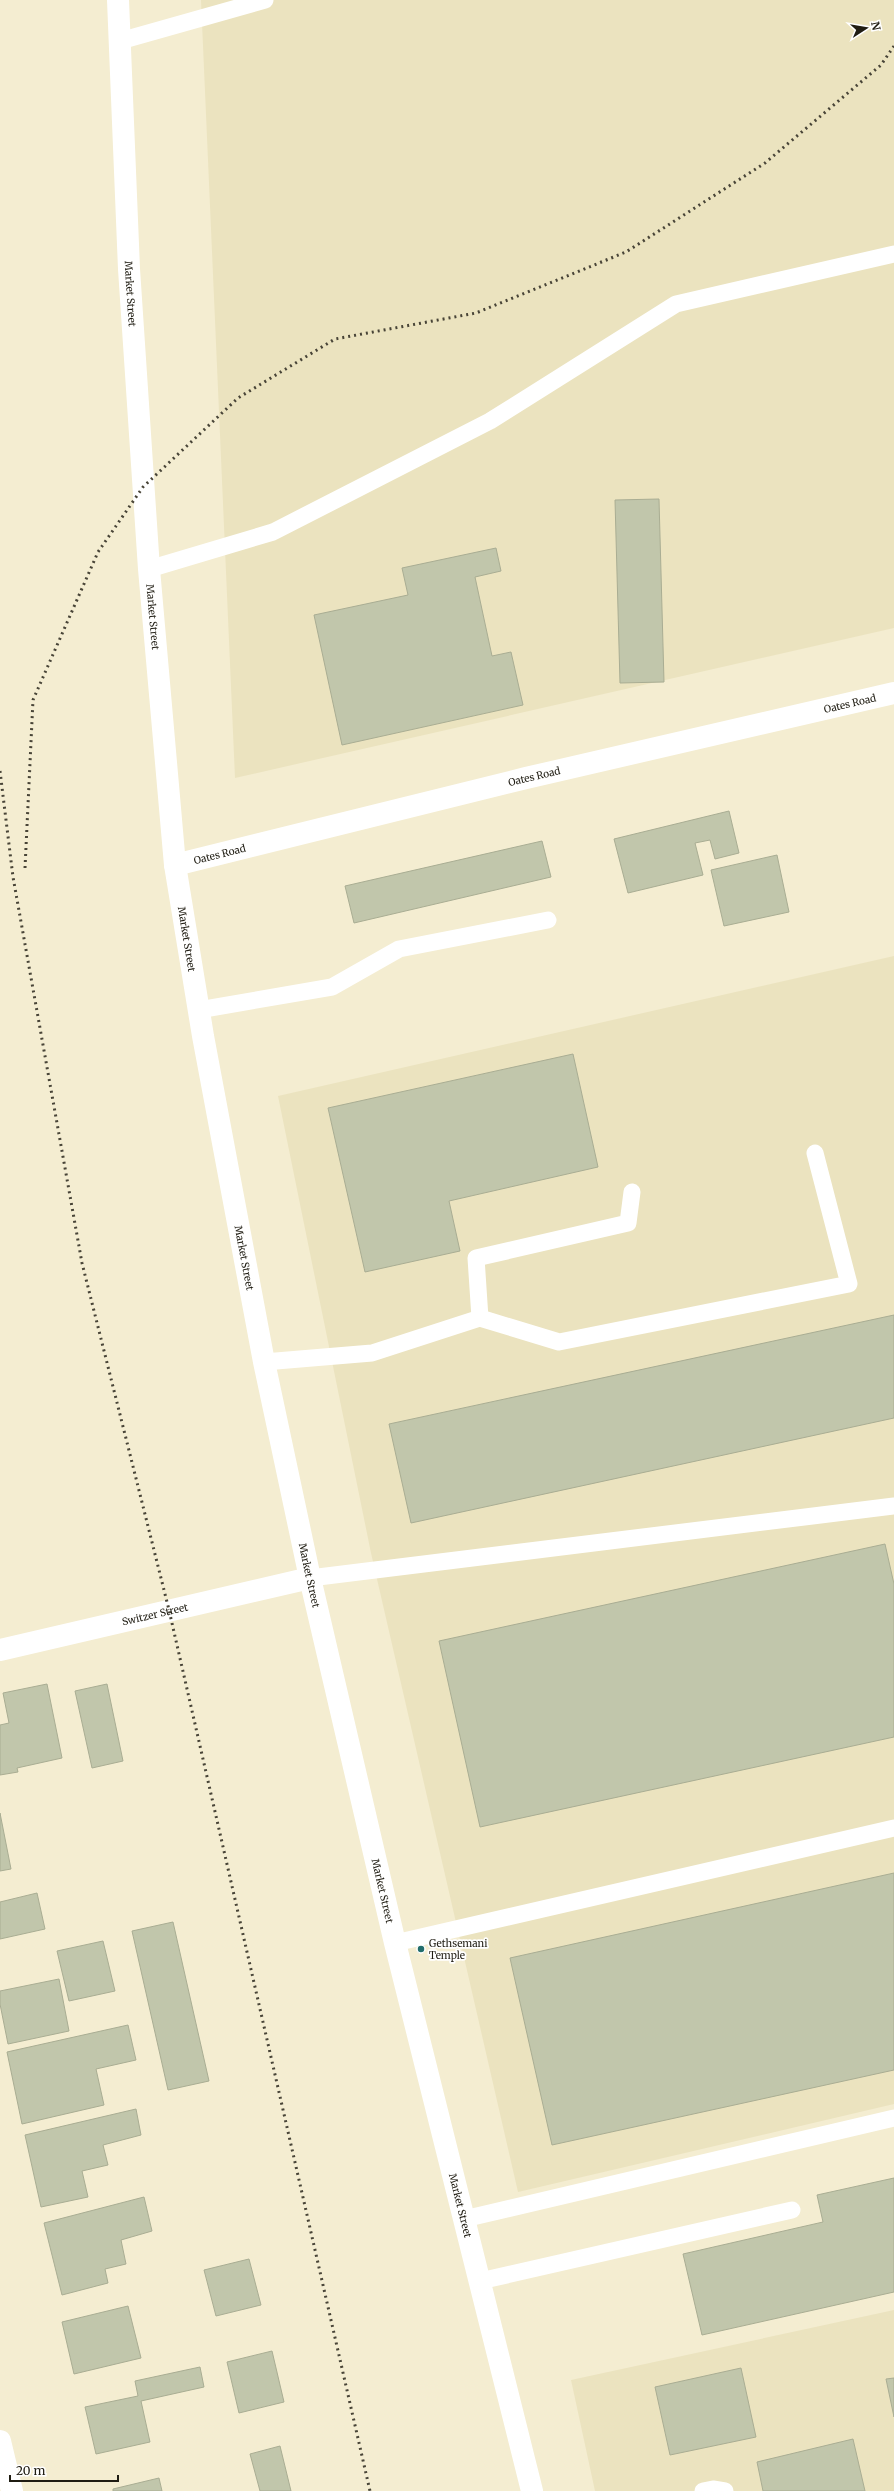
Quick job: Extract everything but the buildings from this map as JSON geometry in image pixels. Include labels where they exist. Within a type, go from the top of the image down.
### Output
[{"type":"main road","name":"Market Street","points":[[118,0],[129,269],[149,568],[175,865],[199,1010],[264,1362],[310,1578],[395,1943],[532,2491]]},
{"type":"main road","name":"Oates Road","points":[[175,865],[526,778],[894,693]]},
{"type":"main road","name":"Switzer Street","points":[[0,1650],[310,1578]]},
{"type":"main road","points":[[0,2441],[12,2491]]},
{"type":"lane","points":[[120,41],[265,0]]},
{"type":"lane","points":[[149,568],[273,532],[490,421],[676,304],[894,254]]},
{"type":"lane","points":[[199,1010],[332,987],[399,949],[548,920]]},
{"type":"lane","points":[[264,1362],[372,1353],[480,1318],[559,1342],[849,1284],[814,1153]]},
{"type":"lane","points":[[480,1318],[476,1258],[628,1223],[632,1192]]},
{"type":"lane","points":[[310,1578],[894,1506]]},
{"type":"lane","points":[[395,1943],[894,1828]]},
{"type":"lane","points":[[464,2219],[894,2118]]},
{"type":"lane","points":[[480,2281],[792,2210]]},
{"type":"lane","points":[[703,2491],[713,2489],[724,2491]]},
{"type":"shaded area","points":[[201,0],[894,0],[894,628],[235,778]]},
{"type":"shaded area","points":[[894,956],[894,2104],[518,2192],[371,1553],[278,1096]]},
{"type":"shaded area","points":[[894,2310],[894,2491],[595,2491],[571,2380]]},
{"type":"railway","points":[[25,868],[33,700],[98,552],[143,487],[238,398],[335,339],[476,313],[626,252],[765,163],[881,65],[894,46]]},
{"type":"railway","points":[[0,771],[13,877],[82,1263],[169,1610],[370,2491]]},
{"type":"place","name":"Gethsemani Temple","points":[[421,1949]]}]
